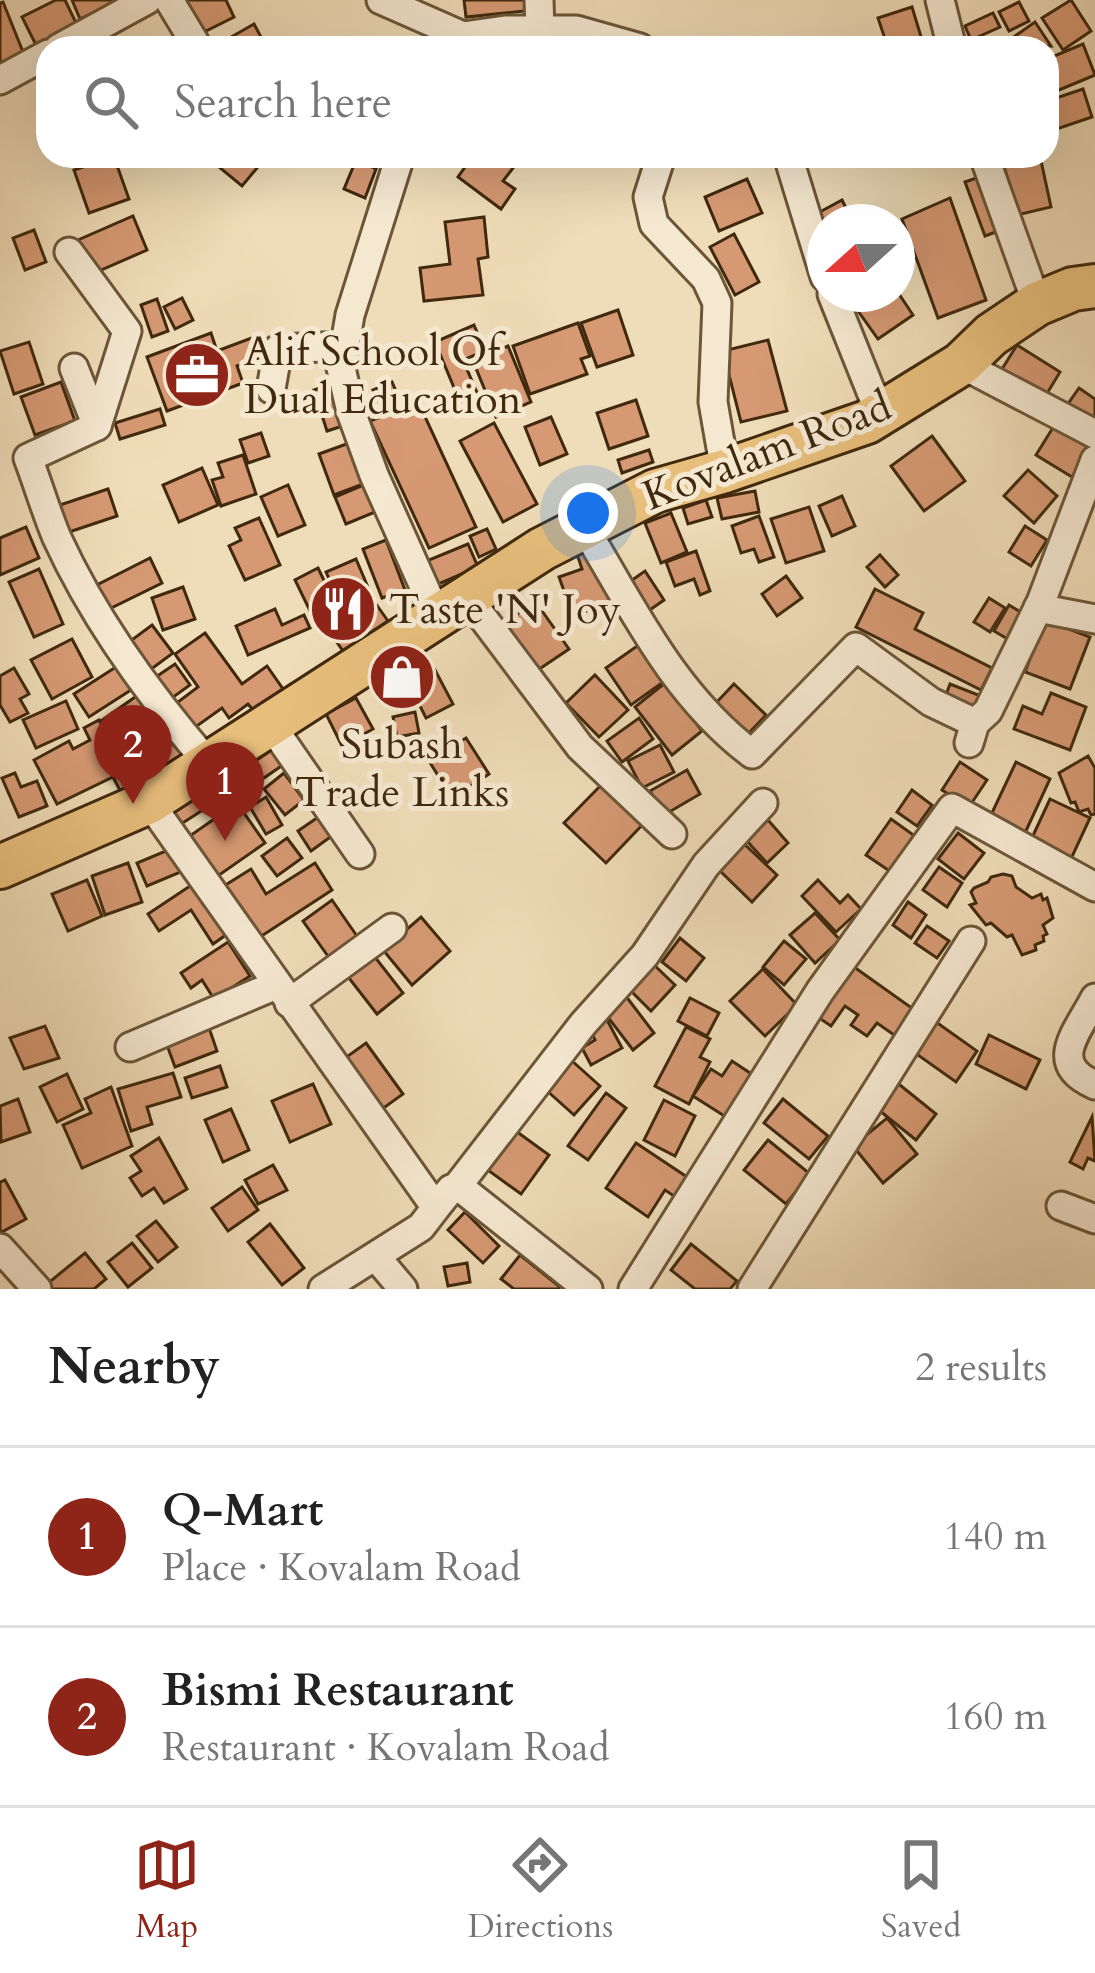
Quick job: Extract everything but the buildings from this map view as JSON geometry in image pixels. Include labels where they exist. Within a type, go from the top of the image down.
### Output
[{"type":"main road","name":"Kovalam Road","points":[[0,867],[149,802],[584,527],[655,490],[868,422],[961,364],[991,335],[1037,304],[1073,289],[1095,286]]},
{"type":"street","points":[[81,36],[147,0]]},
{"type":"street","points":[[170,0],[192,36]]},
{"type":"street","points":[[531,36],[539,0]]},
{"type":"street","points":[[940,0],[949,36]]},
{"type":"street","points":[[387,1],[463,36],[531,36],[576,30],[597,36]]},
{"type":"street","points":[[0,80],[36,60]]},
{"type":"street","points":[[396,168],[350,315],[341,368],[374,476],[453,608],[580,747],[672,833]]},
{"type":"street","points":[[657,168],[649,196],[654,224],[706,279],[717,303],[713,402],[725,471]]},
{"type":"street","points":[[792,168],[807,218]]},
{"type":"street","points":[[988,168],[1037,304]]},
{"type":"street","points":[[69,252],[127,331],[98,426],[28,458],[57,538],[103,625],[158,706],[209,764]]},
{"type":"street","points":[[839,312],[880,414]]},
{"type":"street","points":[[271,389],[278,349],[345,346]]},
{"type":"street","points":[[961,364],[1095,434]]},
{"type":"street","points":[[74,368],[98,426]]},
{"type":"street","points":[[584,527],[632,614],[682,688],[752,754],[856,647],[972,733],[988,711],[1037,608],[1095,460]]},
{"type":"street","points":[[1037,608],[1095,619]]},
{"type":"street","points":[[271,724],[360,854]]},
{"type":"street","points":[[149,802],[434,1202],[462,1189],[588,1289]]},
{"type":"street","points":[[324,1289],[421,1227],[583,1024],[645,955],[706,865],[763,803]]},
{"type":"street","points":[[633,1289],[820,991],[952,808],[1095,887]]},
{"type":"street","points":[[130,1047],[282,994],[392,928]]},
{"type":"street","points":[[752,1289],[971,941]]},
{"type":"street","points":[[1095,998],[1066,1055],[1076,1077],[1095,1085]]},
{"type":"street","points":[[1061,1206],[1095,1219]]},
{"type":"street","points":[[0,1247],[37,1289]]},
{"type":"street","points":[[377,1258],[403,1289]]},
{"type":"place","name":"Alif School Of Dual Education","points":[[197,375]]},
{"type":"place","name":"Taste 'N' Joy","points":[[343,609]]},
{"type":"place","name":"Subash Trade Links","points":[[402,677]]},
{"type":"place","name":"Bismi Restaurant","points":[[133,804]]},
{"type":"place","name":"Q-Mart","points":[[225,841]]}]
